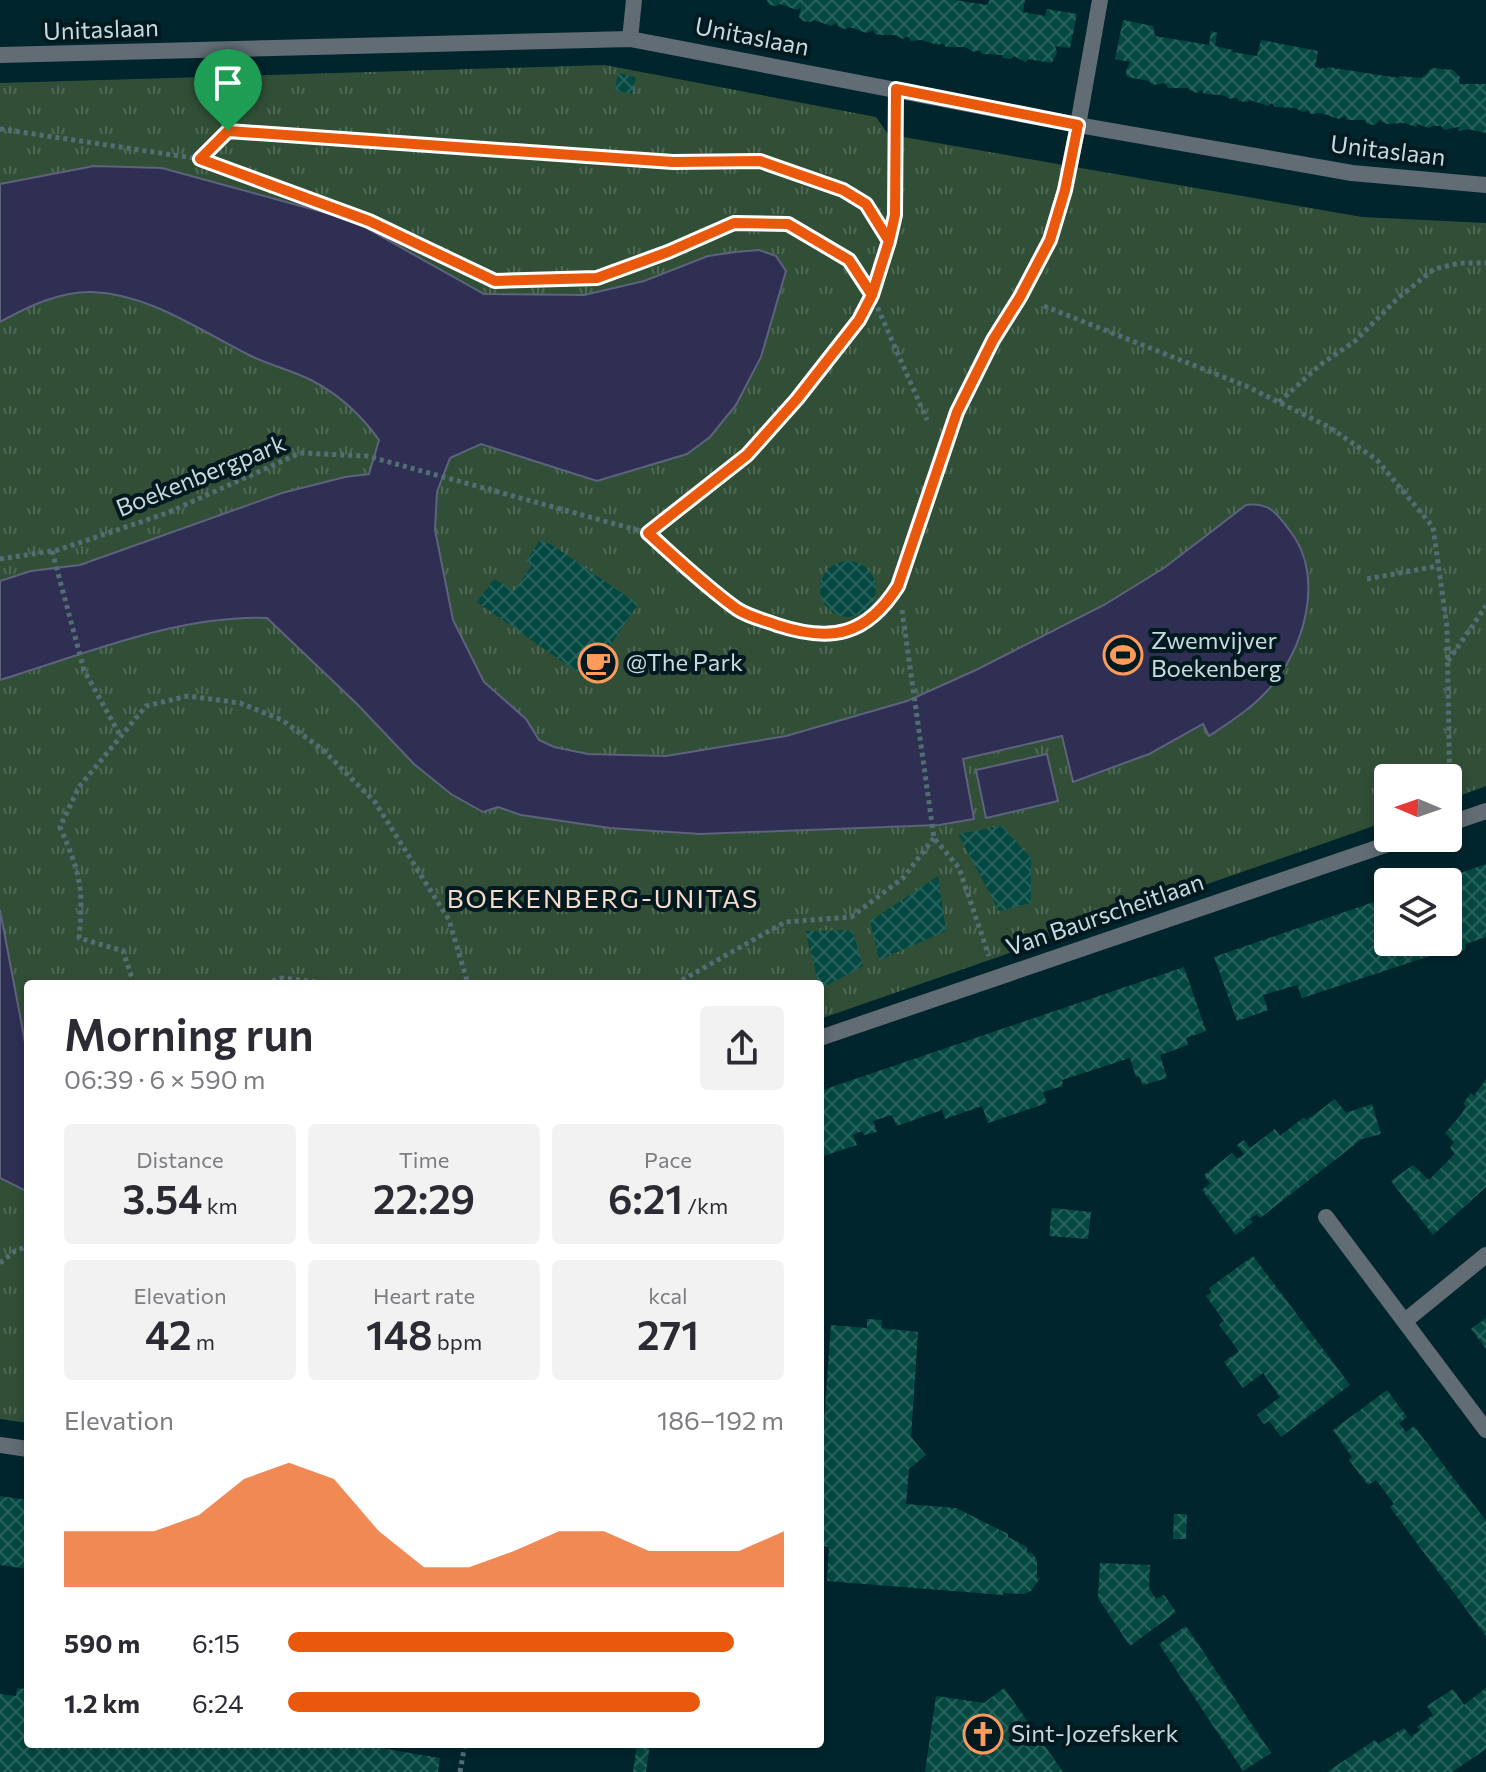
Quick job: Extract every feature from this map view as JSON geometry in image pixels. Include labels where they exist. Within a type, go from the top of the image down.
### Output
[{"type":"street","points":[[630,39],[634,0]]},
{"type":"street","points":[[898,586],[941,453],[972,381],[1050,240],[1065,190],[1100,0]]},
{"type":"street","name":"Unitaslaan","points":[[0,55],[630,39],[1078,125],[1352,173],[1486,185]]},
{"type":"street","points":[[1462,819],[1486,811]]},
{"type":"street","name":"Van Baurscheitlaan","points":[[824,1037],[1374,849]]},
{"type":"street","points":[[1326,1217],[1486,1430]]},
{"type":"street","points":[[1405,1321],[1486,1255]]},
{"type":"street","points":[[0,1445],[24,1448]]},
{"type":"path","points":[[648,533],[747,455],[806,388],[859,320],[872,295],[895,215],[896,89]]},
{"type":"path","points":[[0,129],[200,159],[369,221],[495,281],[597,278],[734,223],[788,224],[849,260],[872,295],[941,453]]},
{"type":"path","points":[[200,159],[228,131],[673,162],[760,161],[843,190],[866,204],[889,241]]},
{"type":"path","points":[[1279,402],[1320,365],[1355,341],[1397,299],[1434,269],[1460,263],[1486,263]]},
{"type":"path","points":[[1020,297],[1246,386],[1329,427],[1377,460],[1433,527],[1447,627],[1449,764]]},
{"type":"path","name":"Boekenbergpark","points":[[0,559],[52,551],[167,513],[300,453],[367,456],[648,533],[701,581],[747,614],[802,633],[842,632],[860,626],[884,608],[898,586]]},
{"type":"path","points":[[52,551],[84,670],[121,737]]},
{"type":"path","points":[[1367,579],[1438,566]]},
{"type":"path","points":[[898,586],[934,838],[959,868],[997,977]]},
{"type":"path","points":[[1448,662],[1486,606]]},
{"type":"path","points":[[133,980],[123,951],[79,938],[83,898],[76,864],[60,827],[79,787],[146,706],[188,696],[240,703],[282,720],[323,750],[375,802],[449,920],[466,980]]},
{"type":"path","points":[[682,980],[785,922],[851,917],[903,878],[934,838]]},
{"type":"path","points":[[462,980],[465,976]]},
{"type":"path","points":[[275,980],[299,980]]},
{"type":"path","points":[[0,1263],[24,1248]]},
{"type":"path","points":[[460,1772],[464,1748]]},
{"type":"green space","points":[[605,65],[876,117],[888,134],[903,137],[1362,217],[1486,223],[1486,786],[1462,795],[1462,764],[1374,764],[1374,826],[824,1018],[824,980],[24,980],[24,1422],[0,1419],[0,83]]},
{"type":"shaded area","points":[[94,166],[162,168],[352,220],[484,294],[584,295],[644,281],[708,256],[759,250],[776,256],[786,271],[761,357],[736,405],[710,437],[687,454],[597,481],[481,444],[450,458],[437,492],[435,530],[453,620],[484,682],[526,719],[539,740],[554,747],[588,754],[666,756],[786,736],[907,701],[1104,605],[1164,568],[1246,505],[1261,505],[1272,510],[1301,549],[1307,569],[1308,591],[1306,613],[1292,655],[1268,690],[1209,736],[1203,724],[1149,754],[1073,782],[1062,736],[963,759],[974,819],[939,825],[700,834],[610,828],[521,815],[498,807],[483,812],[451,794],[414,764],[357,704],[267,618],[233,619],[166,629],[0,680],[0,581],[31,571],[80,565],[282,493],[369,474],[379,440],[349,406],[321,386],[257,359],[173,315],[134,299],[92,292],[68,294],[0,322],[0,184]]},
{"type":"shaded area","points":[[1047,754],[1058,801],[986,818],[976,770]]},
{"type":"shaded area","points":[[0,910],[24,1037],[24,1190],[0,1178]]},
{"type":"building","points":[[767,0],[955,0],[988,5],[989,0],[1025,0],[1023,12],[1045,16],[1047,9],[1077,14],[1070,48],[1055,46],[1057,52],[1052,63],[1028,59],[1025,62],[1014,56],[1011,59],[1003,58],[1002,55],[983,54],[965,47],[911,41],[907,36],[903,39],[875,34],[873,30],[867,33],[849,27],[840,28],[836,23],[832,26],[813,20],[803,21],[799,17],[801,7],[797,10],[779,4],[769,5]]},
{"type":"building","points":[[1123,20],[1153,26],[1155,36],[1209,45],[1211,31],[1217,33],[1215,46],[1257,56],[1261,40],[1318,51],[1315,67],[1327,69],[1399,78],[1422,78],[1432,68],[1453,70],[1460,77],[1459,84],[1486,84],[1486,133],[1468,129],[1459,131],[1458,127],[1444,130],[1441,126],[1429,128],[1418,124],[1415,127],[1405,123],[1386,124],[1380,120],[1375,125],[1367,124],[1365,120],[1347,120],[1345,116],[1339,119],[1321,113],[1311,114],[1308,110],[1303,112],[1295,108],[1275,107],[1272,103],[1268,106],[1250,100],[1239,101],[1236,97],[1231,99],[1204,94],[1202,90],[1196,93],[1187,88],[1168,88],[1165,83],[1153,85],[1149,81],[1127,77],[1130,62],[1115,59]]},
{"type":"building","points":[[618,73],[636,77],[632,94],[615,90]]},
{"type":"building","points":[[540,540],[638,604],[590,676],[583,676],[477,602],[494,579],[514,591],[532,565],[526,561]]},
{"type":"building","points":[[848,561],[868,569],[876,589],[868,609],[848,617],[828,609],[820,589],[828,569]]},
{"type":"building","points":[[1002,826],[1031,858],[1031,903],[999,911],[958,834]]},
{"type":"building","points":[[1486,864],[1486,937],[1465,944],[1466,949],[1462,951],[1462,872]]},
{"type":"building","points":[[938,876],[946,931],[879,960],[870,921]]},
{"type":"building","points":[[1374,902],[1374,956],[1430,956],[1302,998],[1297,985],[1263,995],[1268,1010],[1237,1021],[1214,957]]},
{"type":"building","points":[[852,930],[863,966],[824,987],[824,980],[818,980],[805,931]]},
{"type":"building","points":[[1184,967],[1206,1031],[1186,1038],[1188,1045],[1160,1055],[1167,1078],[1143,1085],[1139,1076],[1136,1077],[1130,1058],[1062,1080],[1063,1086],[1043,1092],[1047,1103],[988,1123],[982,1106],[945,1119],[942,1110],[897,1126],[892,1115],[873,1121],[877,1132],[864,1135],[862,1131],[853,1135],[857,1145],[824,1156],[824,1090]]},
{"type":"building","points":[[1486,1079],[1486,1187],[1433,1235],[1391,1181],[1413,1165],[1429,1180],[1455,1154],[1450,1148],[1454,1142],[1445,1133],[1461,1115],[1466,1106],[1463,1104],[1471,1093],[1474,1096]]},
{"type":"building","points":[[1335,1099],[1346,1113],[1372,1104],[1381,1134],[1362,1139],[1260,1218],[1257,1214],[1249,1219],[1253,1222],[1236,1235],[1202,1190],[1210,1184],[1204,1175],[1232,1153],[1237,1159],[1244,1154],[1237,1145],[1244,1140],[1250,1148],[1275,1129],[1280,1136]]},
{"type":"building","points":[[1052,1208],[1091,1212],[1088,1239],[1049,1236]]},
{"type":"building","points":[[1253,1256],[1350,1385],[1281,1437],[1269,1421],[1264,1424],[1257,1415],[1280,1397],[1263,1373],[1243,1388],[1224,1362],[1239,1351],[1219,1325],[1224,1321],[1206,1296],[1212,1292],[1209,1288]]},
{"type":"building","points":[[1486,1318],[1486,1349],[1471,1329]]},
{"type":"building","points":[[867,1319],[882,1320],[881,1328],[918,1332],[911,1437],[926,1455],[909,1469],[906,1504],[956,1508],[1027,1547],[1027,1552],[1037,1560],[1037,1578],[1040,1578],[1031,1591],[1003,1595],[827,1581],[829,1547],[824,1546],[824,1421],[831,1325],[867,1328]]},
{"type":"building","points":[[1387,1390],[1407,1417],[1399,1423],[1406,1432],[1414,1426],[1486,1521],[1486,1636],[1390,1507],[1394,1504],[1376,1480],[1368,1485],[1349,1460],[1352,1457],[1333,1430]]},
{"type":"building","points":[[0,1496],[24,1499],[24,1568],[0,1565]]},
{"type":"building","points":[[1174,1514],[1187,1514],[1186,1539],[1173,1539]]},
{"type":"building","points":[[1100,1563],[1150,1565],[1149,1588],[1156,1599],[1164,1595],[1176,1612],[1130,1646],[1098,1598]]},
{"type":"building","points":[[1186,1626],[1271,1753],[1243,1771],[1159,1644]]},
{"type":"building","points":[[17,1688],[24,1689],[24,1748],[381,1748],[440,1758],[438,1772],[0,1772],[0,1694],[16,1696]]},
{"type":"building","name":"Sint-Jozefskerk","points":[[1004,1688],[1063,1772],[925,1772],[936,1696],[984,1703]]},
{"type":"building","points":[[1486,1688],[1486,1749],[1452,1772],[1327,1772],[1375,1740],[1378,1744],[1404,1728],[1411,1737],[1420,1730],[1417,1727],[1433,1715],[1427,1706],[1453,1689],[1464,1705]]},
{"type":"building","points":[[636,1748],[649,1748],[646,1772],[633,1772]]},
{"type":"place","name":"Zwemvijver Boekenberg","points":[[1123,655]]},
{"type":"place","name":"@The Park","points":[[598,663]]},
{"type":"place","name":"Sint-Jozefskerk","points":[[983,1734]]},
{"type":"district","name":"BOEKENBERG-UNITAS","points":[[603,899]]},
{"type":"route","points":[[228,131],[200,159],[369,221],[495,281],[597,278],[734,223],[788,224],[849,260],[872,295],[889,241],[895,215],[896,89],[1078,125],[1065,190],[1050,240],[993,340],[957,412],[898,586],[874,617],[860,626],[824,634],[802,633],[747,614],[701,581],[648,533],[747,455],[797,399],[859,320],[872,295],[889,241],[866,204],[843,190],[760,161],[673,162],[228,131]]}]
